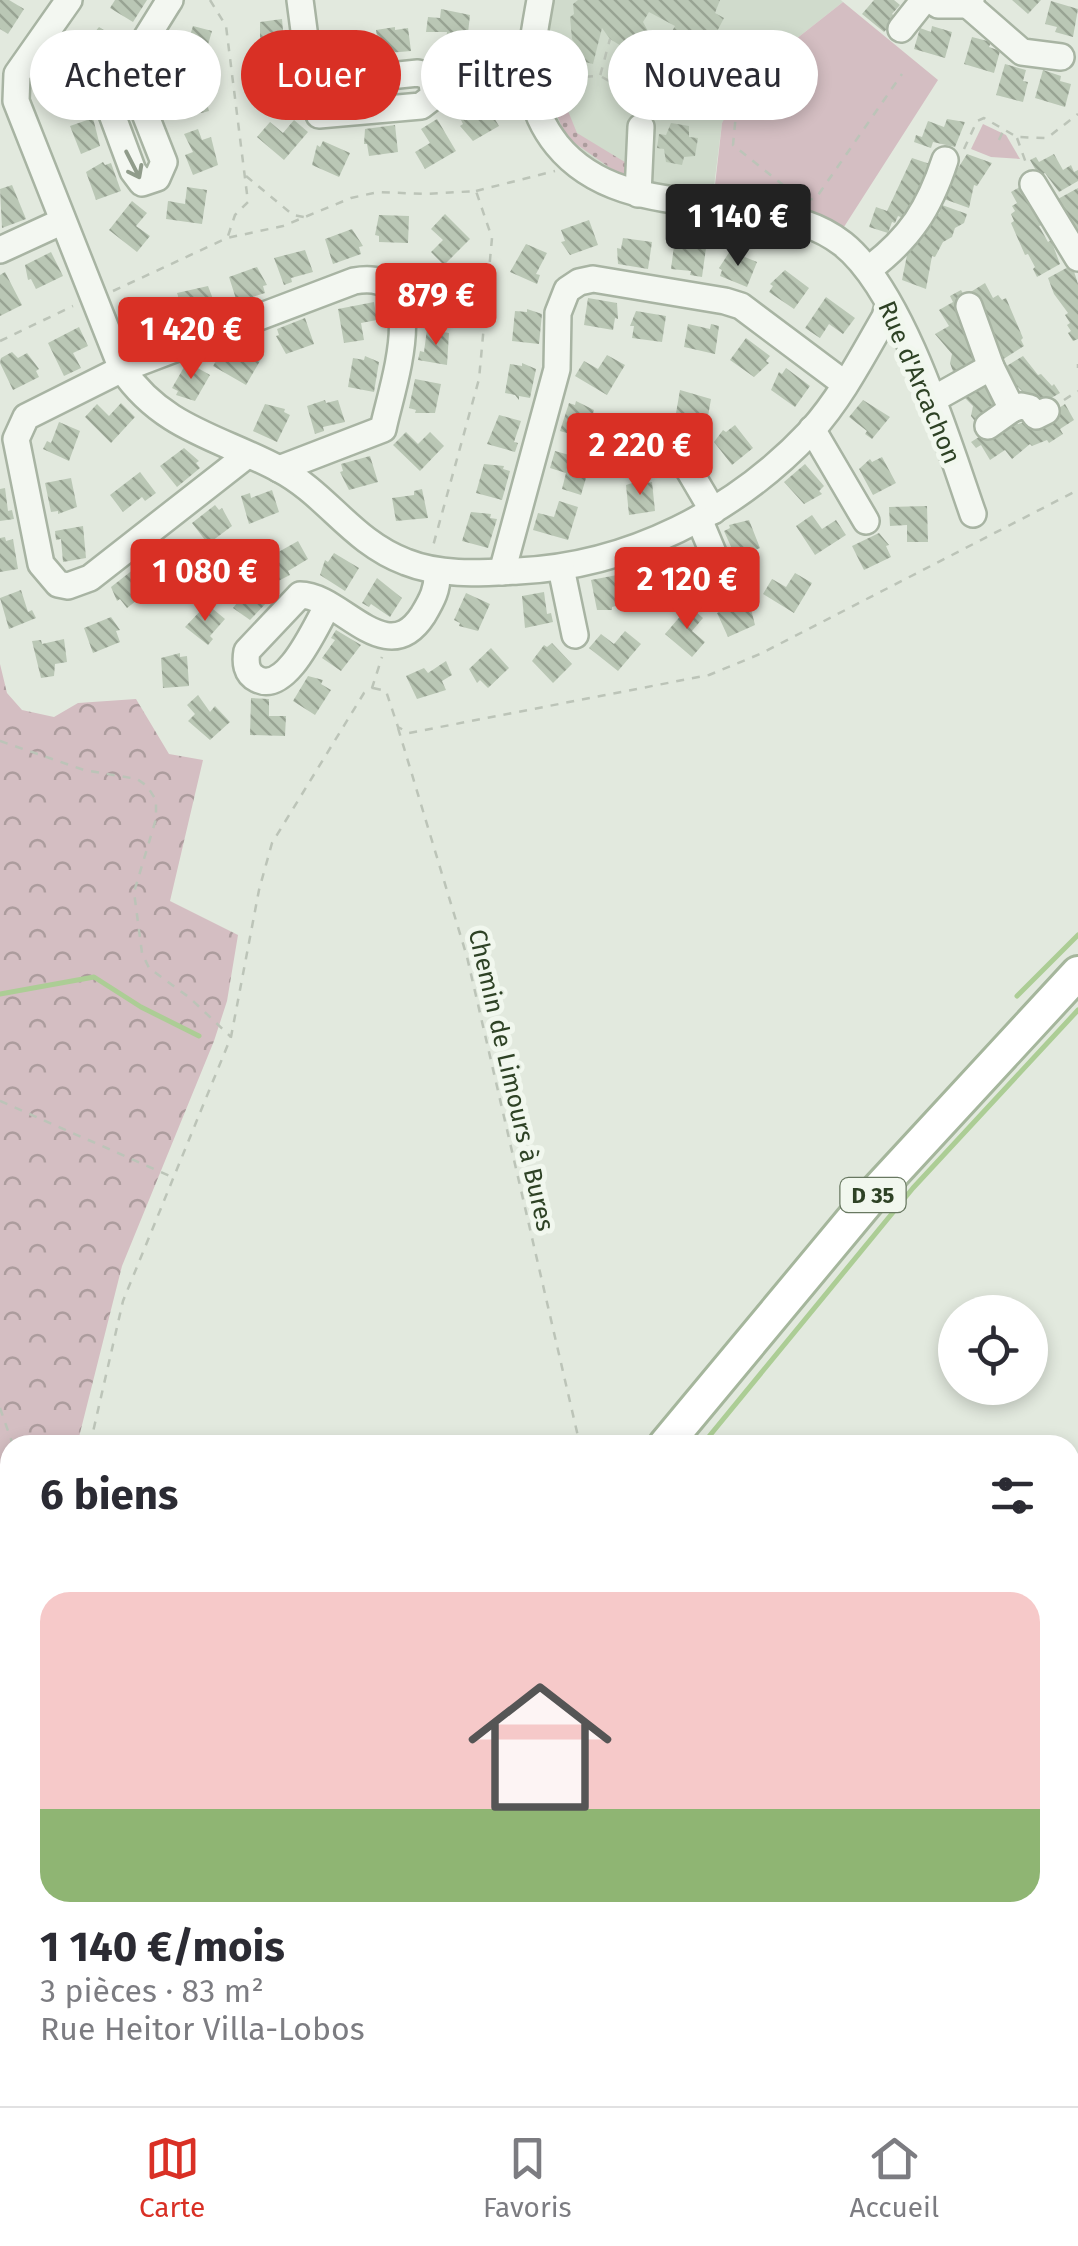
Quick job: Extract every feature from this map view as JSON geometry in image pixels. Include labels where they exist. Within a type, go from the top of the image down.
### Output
[{"type":"main road","name":"D 35","points":[[674,1435],[872,1196],[1078,974]]},
{"type":"street","points":[[151,30],[170,0]]},
{"type":"street","points":[[300,0],[304,30]]},
{"type":"street","name":"Rue d'Arcachon","points":[[537,30],[540,0]]},
{"type":"street","points":[[901,30],[924,0]]},
{"type":"street","points":[[932,0],[938,5],[970,2],[1022,52],[1061,57]]},
{"type":"street","points":[[59,3],[17,74],[16,101],[122,369],[162,414],[279,469],[370,545],[408,564],[437,572],[560,568],[630,550],[706,515],[758,478],[812,430],[845,384],[888,306]]},
{"type":"street","name":"Rue d'Arcachon","points":[[542,120],[549,135],[576,166],[613,187],[798,220],[831,235],[869,270],[888,306],[932,400],[973,514]]},
{"type":"street","points":[[638,194],[643,120]]},
{"type":"street","points":[[869,270],[916,224],[933,196],[944,160]]},
{"type":"street","points":[[1033,184],[1078,258]]},
{"type":"street","points":[[0,250],[61,222]]},
{"type":"street","points":[[246,456],[90,578],[68,586],[58,584],[41,564],[16,439],[26,417],[122,369],[354,281],[368,278],[392,290],[405,314],[383,430],[279,469]]},
{"type":"street","points":[[502,572],[557,369],[558,312],[568,290],[579,282],[593,279],[726,300],[741,306],[845,384]]},
{"type":"street","points":[[970,306],[991,368],[1012,409]]},
{"type":"street","points":[[932,400],[991,368]]},
{"type":"street","points":[[988,426],[1012,409],[1030,408],[1036,416],[1046,411]]},
{"type":"street","points":[[812,430],[866,521]]},
{"type":"street","points":[[683,460],[706,515],[727,586]]},
{"type":"street","points":[[560,568],[575,635]]},
{"type":"street","points":[[328,604],[384,636],[398,635],[420,621],[434,598],[437,572]]},
{"type":"path","points":[[210,0],[226,26],[248,202],[235,215],[228,238]]},
{"type":"path","points":[[600,76],[608,46]]},
{"type":"path","points":[[735,120],[733,145],[804,201],[816,198],[902,74]]},
{"type":"path","points":[[588,76],[600,76],[608,83]]},
{"type":"path","points":[[944,160],[960,160],[977,121],[984,118],[1017,137],[1047,138],[1078,114]]},
{"type":"path","points":[[1000,140],[1004,129]]},
{"type":"path","points":[[1017,137],[1033,184]]},
{"type":"path","points":[[476,191],[576,166]]},
{"type":"path","points":[[245,176],[293,215],[304,217]]},
{"type":"path","points":[[0,341],[92,298]]},
{"type":"path","points":[[398,727],[409,733],[709,675],[760,654],[1078,490]]},
{"type":"path","points":[[92,1435],[123,1302],[230,1036],[272,844],[364,693],[372,688],[384,636]]},
{"type":"path","name":"Chemin de Limours à Bures","points":[[372,688],[382,688],[389,696],[466,958],[578,1435]]},
{"type":"path","points":[[0,741],[84,770],[137,779],[148,786],[156,800],[156,820],[134,892],[142,953],[149,968],[190,998],[230,1036]]},
{"type":"path","points":[[0,1101],[172,1176]]},
{"type":"path","points":[[0,1408],[9,1435]]},
{"type":"shaded area","points":[[549,0],[843,2],[807,30],[608,30],[608,120],[725,120],[713,194],[631,182],[593,161],[566,137],[558,120],[588,120],[588,30],[547,30]]},
{"type":"green space","points":[[843,2],[938,80],[842,230],[801,207],[714,194],[724,120],[818,120],[818,30],[807,30]]},
{"type":"green space","points":[[559,120],[572,120],[577,133],[633,167],[626,179],[566,137]]},
{"type":"green space","points":[[983,124],[1006,135],[1020,159],[991,157],[971,149]]},
{"type":"green space","points":[[0,664],[7,693],[22,710],[54,717],[78,703],[136,699],[169,754],[203,760],[170,901],[238,935],[227,1001],[214,1041],[122,1266],[80,1435],[0,1435]]},
{"type":"building","points":[[0,0],[9,0],[24,9],[8,34],[0,29]]},
{"type":"building","points":[[115,0],[147,0],[133,22],[110,8]]},
{"type":"building","points":[[578,0],[720,0],[715,13],[724,18],[718,30],[673,30],[675,26],[649,12],[643,22],[647,30],[608,30],[608,36],[602,28],[593,64],[588,63],[588,30],[571,30],[570,17],[574,14],[573,4]]},
{"type":"building","points":[[874,0],[894,0],[900,5],[892,14],[897,18],[884,32],[862,14]]},
{"type":"building","points":[[1012,0],[1041,0],[1028,14]]},
{"type":"building","points":[[1051,1],[1078,9],[1073,37],[1055,32],[1057,27],[1045,24]]},
{"type":"building","points":[[441,9],[470,15],[468,30],[426,30],[428,17],[440,18]]},
{"type":"building","points":[[282,19],[283,30],[260,30],[260,22]]},
{"type":"building","points":[[932,26],[952,32],[945,58],[914,49],[920,28],[931,32]]},
{"type":"building","points":[[408,28],[411,51],[401,52],[401,30],[395,30]]},
{"type":"building","points":[[972,37],[991,42],[989,47],[1000,51],[994,73],[964,64]]},
{"type":"building","points":[[1005,64],[1026,70],[1023,81],[1028,82],[1023,102],[996,95]]},
{"type":"building","points":[[1043,70],[1071,84],[1065,107],[1035,98]]},
{"type":"building","points":[[947,119],[965,122],[955,147],[933,142],[931,148],[914,142],[916,135],[922,137],[928,121],[944,127]]},
{"type":"building","points":[[94,120],[100,146],[81,154],[70,126]]},
{"type":"building","points":[[294,120],[308,132],[284,160],[257,137],[270,122],[283,133]]},
{"type":"building","points":[[438,120],[456,151],[425,169],[415,152],[430,143],[421,129]]},
{"type":"building","points":[[461,120],[495,120],[499,126],[473,141],[460,126]]},
{"type":"building","points":[[671,123],[689,126],[689,137],[698,138],[695,156],[684,157],[682,165],[666,162],[664,149],[657,148],[659,134],[666,135]]},
{"type":"building","points":[[395,125],[398,152],[369,156],[364,144],[365,129]]},
{"type":"building","points":[[198,129],[202,140],[211,137],[218,165],[193,175],[185,155],[193,152],[184,134]]},
{"type":"building","points":[[323,141],[350,153],[339,177],[312,165],[317,145],[320,147]]},
{"type":"building","points":[[967,154],[992,163],[974,185],[969,208],[944,199],[950,175]]},
{"type":"building","points":[[1054,154],[1063,170],[1071,165],[1074,172],[1078,170],[1078,181],[1059,192],[1045,173],[1039,176],[1030,160],[1036,157],[1039,162]]},
{"type":"building","points":[[912,158],[930,164],[927,185],[921,183],[917,194],[921,195],[913,209],[910,208],[906,219],[898,216],[888,233],[869,227],[876,207],[887,211]]},
{"type":"building","points":[[103,162],[111,163],[121,191],[96,200],[86,172]]},
{"type":"building","points":[[1027,183],[1042,225],[1039,226],[1048,242],[1051,240],[1060,264],[1037,277],[1011,223],[1015,211],[1012,206],[1017,203],[1011,192]]},
{"type":"building","points":[[12,185],[26,219],[2,228],[0,189]]},
{"type":"building","points":[[187,187],[207,190],[202,224],[166,219],[168,201],[185,204]]},
{"type":"building","points":[[1078,188],[1078,247],[1068,223],[1071,222],[1056,200]]},
{"type":"building","points":[[132,201],[147,213],[136,226],[150,236],[137,252],[109,230]]},
{"type":"building","points":[[942,205],[967,214],[964,223],[932,256],[926,289],[902,280],[905,254],[924,226],[927,228],[939,214]]},
{"type":"building","points":[[445,214],[470,239],[444,265],[431,252],[443,240],[431,229]]},
{"type":"building","points":[[379,215],[409,216],[408,243],[379,242],[375,235]]},
{"type":"building","points":[[589,220],[598,245],[570,255],[561,242],[565,241],[561,230]]},
{"type":"building","points":[[352,229],[363,246],[359,247],[361,254],[333,264],[325,239]]},
{"type":"building","points":[[623,238],[652,242],[648,269],[618,264],[617,248],[621,249]]},
{"type":"building","points":[[526,244],[547,253],[536,274],[540,275],[537,284],[510,272]]},
{"type":"building","points":[[674,246],[706,248],[702,277],[690,275],[691,271],[671,269]]},
{"type":"building","points":[[305,250],[313,272],[291,278],[292,282],[284,285],[274,258]]},
{"type":"building","points":[[730,251],[757,262],[747,287],[720,276],[719,268]]},
{"type":"building","points":[[51,252],[63,276],[36,289],[28,280],[25,265]]},
{"type":"building","points":[[1072,265],[1078,284],[1078,339],[1073,341],[1068,333],[1068,313],[1048,278]]},
{"type":"building","points":[[257,267],[267,285],[263,286],[265,293],[237,302],[229,277]]},
{"type":"building","points":[[785,270],[809,288],[794,309],[769,292],[773,286],[770,284]]},
{"type":"building","points":[[5,272],[22,305],[0,316],[0,275]]},
{"type":"building","points":[[447,275],[466,281],[463,310],[436,307],[440,278],[447,279]]},
{"type":"building","points":[[985,283],[993,298],[1006,298],[1023,338],[1024,346],[1002,360],[986,321],[986,310],[983,304],[978,307],[969,293]]},
{"type":"building","points":[[208,286],[216,307],[194,314],[195,318],[187,321],[177,293]]},
{"type":"building","points":[[961,290],[967,300],[963,317],[958,320],[964,324],[979,366],[956,380],[950,363],[952,354],[935,334],[949,326],[939,310],[953,302],[950,296]]},
{"type":"building","points":[[826,297],[855,318],[843,334],[829,324],[820,338],[805,328]]},
{"type":"building","points":[[588,298],[617,303],[618,319],[615,318],[613,330],[584,325]]},
{"type":"building","points":[[374,302],[377,320],[361,323],[364,340],[344,343],[338,309]]},
{"type":"building","points":[[159,303],[170,320],[166,322],[168,328],[140,338],[131,313]]},
{"type":"building","points":[[527,309],[542,314],[539,344],[512,341],[515,311]]},
{"type":"building","points":[[636,311],[666,316],[662,342],[632,338],[634,326],[630,326]]},
{"type":"building","points":[[305,318],[314,344],[286,354],[276,336],[277,329]]},
{"type":"building","points":[[688,324],[710,329],[711,324],[719,326],[715,354],[684,347]]},
{"type":"building","points":[[79,327],[88,346],[73,353],[81,368],[64,376],[48,343]]},
{"type":"building","points":[[427,329],[449,333],[447,365],[418,360],[420,351],[424,352]]},
{"type":"building","points":[[746,338],[770,356],[766,361],[769,363],[754,377],[730,360]]},
{"type":"building","points":[[246,344],[264,354],[246,385],[213,366],[223,350],[237,359]]},
{"type":"building","points":[[12,352],[18,358],[27,353],[39,369],[39,377],[13,390],[0,363],[1,358]]},
{"type":"building","points":[[607,355],[625,365],[607,395],[575,376],[584,361],[598,369]]},
{"type":"building","points":[[365,356],[379,362],[374,392],[348,387],[353,358],[364,360]]},
{"type":"building","points":[[1023,356],[1060,393],[1037,406],[1016,389],[1000,370]]},
{"type":"building","points":[[187,362],[210,375],[195,401],[176,395],[178,391],[172,388]]},
{"type":"building","points":[[522,363],[536,369],[530,398],[519,396],[519,400],[505,393],[510,364]]},
{"type":"building","points":[[786,368],[810,386],[795,407],[771,390],[779,372],[782,374]]},
{"type":"building","points":[[415,379],[441,384],[435,413],[415,413],[409,408]]},
{"type":"building","points":[[983,380],[999,410],[977,424],[971,416],[973,406],[961,394]]},
{"type":"building","points":[[680,390],[711,399],[707,422],[685,416],[684,420],[675,419]]},
{"type":"building","points":[[338,400],[345,422],[323,427],[324,431],[315,434],[307,406]]},
{"type":"building","points":[[863,400],[890,417],[872,439],[849,417]]},
{"type":"building","points":[[576,401],[594,410],[586,439],[560,431],[569,403],[575,405]]},
{"type":"building","points":[[121,403],[135,417],[111,443],[85,417],[97,404],[109,416]]},
{"type":"building","points":[[265,404],[285,409],[290,415],[277,442],[253,431]]},
{"type":"building","points":[[1065,404],[1074,420],[1060,429],[1063,434],[1049,443],[1047,440],[1030,444],[1012,459],[1005,450],[990,460],[981,445],[976,448],[971,442],[987,432],[991,438],[997,437],[1016,421],[1018,424],[1050,414]]},
{"type":"building","points":[[499,415],[521,421],[515,452],[487,444]]},
{"type":"building","points":[[59,422],[80,431],[69,461],[43,449],[47,441],[51,443]]},
{"type":"building","points":[[735,425],[753,448],[732,465],[714,442],[723,430]]},
{"type":"building","points":[[650,428],[670,434],[668,437],[674,440],[660,467],[636,454]]},
{"type":"building","points":[[406,432],[418,444],[430,432],[444,446],[420,471],[393,445]]},
{"type":"building","points":[[184,448],[199,461],[196,463],[200,468],[177,487],[160,466]]},
{"type":"building","points":[[555,451],[591,461],[581,495],[562,489],[566,473],[550,468]]},
{"type":"building","points":[[370,456],[378,482],[349,490],[340,472],[341,464]]},
{"type":"building","points":[[882,457],[896,483],[873,495],[859,469],[870,459],[872,462]]},
{"type":"building","points":[[484,464],[504,466],[510,471],[502,500],[476,493]]},
{"type":"building","points":[[805,464],[824,486],[819,491],[822,494],[804,504],[784,482]]},
{"type":"building","points":[[140,472],[156,493],[145,501],[142,497],[123,512],[110,495]]},
{"type":"building","points":[[71,478],[77,507],[58,514],[51,512],[45,483]]},
{"type":"building","points":[[645,479],[645,483],[652,482],[655,511],[629,515],[626,485]]},
{"type":"building","points":[[5,488],[8,511],[12,510],[14,519],[0,521],[0,489]]},
{"type":"building","points":[[422,489],[428,518],[396,521],[392,498],[414,495],[414,491]]},
{"type":"building","points":[[272,490],[279,512],[249,524],[241,496],[250,493],[251,498]]},
{"type":"building","points":[[559,501],[578,507],[568,540],[533,530],[538,513],[554,517]]},
{"type":"building","points":[[215,505],[219,510],[222,508],[232,526],[208,544],[192,523]]},
{"type":"building","points":[[927,506],[928,542],[907,542],[907,525],[890,526],[889,507]]},
{"type":"building","points":[[471,512],[491,514],[490,518],[497,519],[488,548],[462,541]]},
{"type":"building","points":[[812,515],[822,529],[836,520],[846,535],[815,555],[796,526]]},
{"type":"building","points":[[749,520],[760,548],[736,558],[724,531],[729,525]]},
{"type":"building","points":[[83,526],[86,558],[63,562],[61,539],[56,540],[55,531]]},
{"type":"building","points":[[879,533],[889,545],[886,546],[891,557],[864,570],[852,546]]},
{"type":"building","points":[[5,537],[6,541],[13,539],[18,569],[0,572],[0,538]]},
{"type":"building","points":[[177,539],[191,557],[168,579],[150,556],[157,551],[160,554]]},
{"type":"building","points":[[298,541],[308,559],[278,581],[266,559]]},
{"type":"building","points":[[334,553],[359,568],[345,591],[320,575],[325,560],[328,562]]},
{"type":"building","points":[[675,553],[681,574],[694,569],[691,565],[697,562],[704,579],[670,594],[656,561]]},
{"type":"building","points":[[134,569],[150,590],[127,608],[120,599],[117,601],[111,587]]},
{"type":"building","points":[[795,573],[812,583],[794,613],[763,594],[772,579],[786,587]]},
{"type":"building","points":[[617,575],[623,604],[612,610],[597,610],[591,580]]},
{"type":"building","points":[[377,578],[402,598],[390,617],[371,604],[369,607],[362,603]]},
{"type":"building","points":[[251,585],[270,599],[250,620],[233,608]]},
{"type":"building","points":[[21,590],[28,612],[32,610],[36,618],[9,629],[0,598]]},
{"type":"building","points":[[544,592],[547,614],[551,613],[553,622],[525,628],[522,596]]},
{"type":"building","points":[[466,593],[490,604],[478,631],[459,626],[454,620]]},
{"type":"building","points":[[744,601],[747,607],[750,605],[755,625],[728,637],[717,613]]},
{"type":"building","points":[[207,604],[225,619],[210,636],[213,639],[208,645],[185,627]]},
{"type":"building","points":[[689,606],[703,618],[692,631],[705,642],[692,657],[665,634]]},
{"type":"building","points":[[111,617],[120,630],[116,631],[120,642],[93,653],[84,628]]},
{"type":"building","points":[[336,630],[361,645],[341,671],[322,658],[335,640],[331,638]]},
{"type":"building","points":[[625,631],[641,644],[618,671],[589,648],[601,634],[614,644]]},
{"type":"building","points":[[64,639],[67,662],[55,664],[54,676],[41,678],[32,641],[41,640],[42,644]]},
{"type":"building","points":[[552,643],[572,664],[553,683],[532,661],[544,645]]},
{"type":"building","points":[[491,648],[509,668],[488,688],[480,680],[477,683],[469,669]]},
{"type":"building","points":[[180,653],[180,657],[187,656],[189,686],[163,688],[161,658]]},
{"type":"building","points":[[446,661],[452,675],[442,681],[446,690],[417,699],[406,676],[424,668],[428,673]]},
{"type":"building","points":[[308,676],[323,680],[321,684],[331,690],[315,715],[293,701]]},
{"type":"building","points":[[198,695],[210,712],[215,706],[230,722],[210,740],[188,721],[195,714],[187,705]]},
{"type":"building","points":[[251,698],[269,699],[269,716],[286,716],[285,736],[250,735]]},
{"type":"waterway","points":[[1017,996],[1078,935]]},
{"type":"waterway","points":[[0,994],[94,977],[141,1007],[199,1036]]},
{"type":"waterway","points":[[710,1435],[913,1188],[1078,1010]]}]
